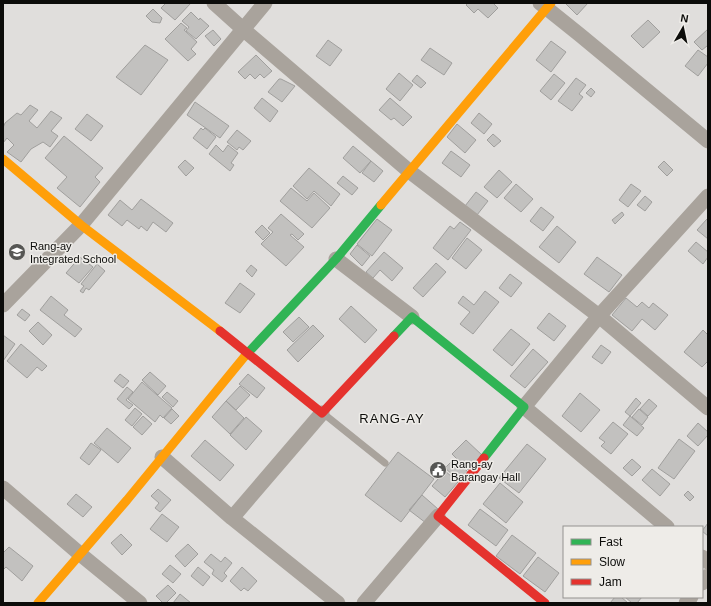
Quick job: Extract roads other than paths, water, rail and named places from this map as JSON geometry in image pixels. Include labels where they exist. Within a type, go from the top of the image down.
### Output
[{"type":"street","points":[[214,3],[409,171],[598,316],[708,408]]},
{"type":"street","points":[[3,305],[81,225],[265,3]]},
{"type":"street","points":[[38,603],[127,500],[248,353],[336,259],[546,5],[708,141]]},
{"type":"street","points":[[3,159],[81,225],[248,353],[322,413]]},
{"type":"street","points":[[364,603],[438,516],[598,316],[708,196]]},
{"type":"street","points":[[336,259],[412,317],[524,407],[666,526]]},
{"type":"street","points":[[232,518],[322,413],[412,317]]},
{"type":"street","points":[[162,457],[232,518],[338,603]]},
{"type":"street","points":[[3,488],[140,603]]},
{"type":"street","points":[[438,516],[545,603]]},
{"type":"lane","points":[[322,413],[385,463]]},
{"type":"place","name":"Rang-ay Integrated School","points":[[17,252]]},
{"type":"place","name":"Rang-ay Barangay Hall","points":[[438,470]]},
{"type":"district","name":"RANG-AY","points":[[392,418]]}]
